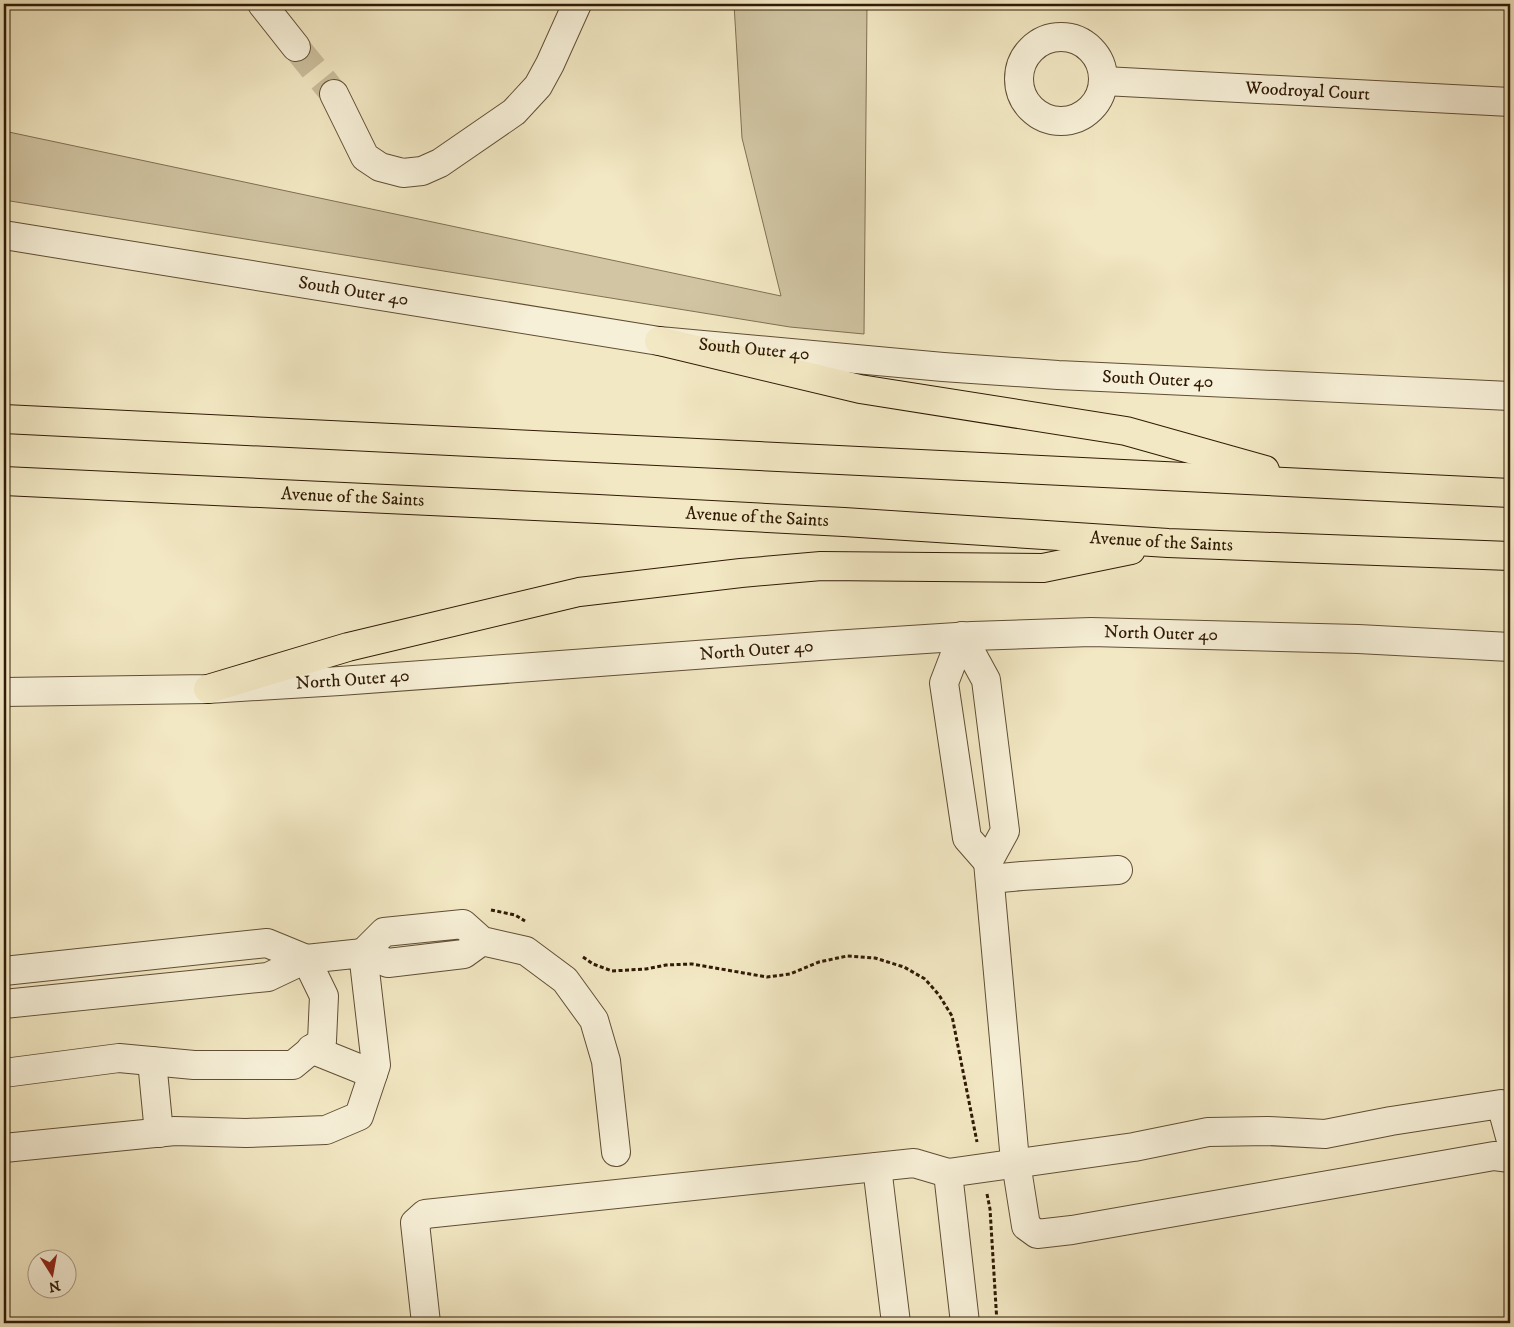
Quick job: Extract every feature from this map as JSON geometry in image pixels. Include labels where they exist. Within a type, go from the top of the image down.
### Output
[{"type":"highway","points":[[660,341],[860,388],[1126,431],[1310,483]]},
{"type":"highway","points":[[4,419],[1510,493]]},
{"type":"highway","name":"Avenue of the Saints","points":[[4,481],[667,513],[1168,543],[1510,556]]},
{"type":"highway","points":[[208,689],[348,647],[579,592],[740,573],[821,566],[1043,568],[1168,543]]},
{"type":"street","points":[[262,4],[296,47]]},
{"type":"street","points":[[334,94],[365,157],[380,167],[403,173],[422,171],[448,158],[514,112],[538,86],[578,4]]},
{"type":"street","name":"Woodroyal Court","points":[[1104,81],[1510,102]]},
{"type":"street","name":"South Outer 40","points":[[4,235],[660,341],[933,366],[1058,375],[1510,396]]},
{"type":"street","name":"North Outer 40","points":[[4,692],[208,689],[340,682],[962,636],[1091,632],[1358,639],[1510,647]]},
{"type":"street","points":[[962,636],[944,683],[967,838],[989,871],[1022,876],[1118,870]]},
{"type":"street","points":[[962,636],[986,680],[1005,831],[989,871],[1016,1163],[1026,1226],[1037,1234],[1072,1230],[1494,1156],[1510,1158]]},
{"type":"street","points":[[4,1004],[268,977],[306,959],[363,953],[384,932],[463,924],[482,941],[526,951],[565,980],[594,1020],[606,1061],[616,1152]]},
{"type":"street","points":[[4,971],[267,943],[306,959],[324,996],[322,1040],[293,1065],[194,1065],[118,1058],[4,1072]]},
{"type":"street","points":[[4,1148],[175,1131],[246,1133],[326,1130],[359,1116],[376,1065],[363,953]]},
{"type":"street","points":[[311,1049],[373,1074]]},
{"type":"street","points":[[152,1061],[158,1133]]},
{"type":"street","points":[[426,1323],[415,1223],[425,1214],[914,1163],[948,1174],[1134,1148],[1208,1132],[1268,1131],[1325,1134],[1506,1100],[1510,1137]]},
{"type":"street","points":[[877,1167],[896,1323]]},
{"type":"street","points":[[948,1174],[965,1323]]},
{"type":"path","points":[[489,910],[514,915],[532,924]]},
{"type":"path","points":[[581,955],[593,964],[612,971],[692,964],[767,977],[790,974],[819,962],[847,956],[875,958],[904,967],[925,980],[939,995],[952,1016],[990,1209],[997,1323]]},
{"type":"shaded area","points":[[734,4],[867,4],[864,334],[790,327],[4,200],[4,131],[781,296],[742,138]]},
{"type":"tunnel","points":[[296,47],[334,94]]}]
